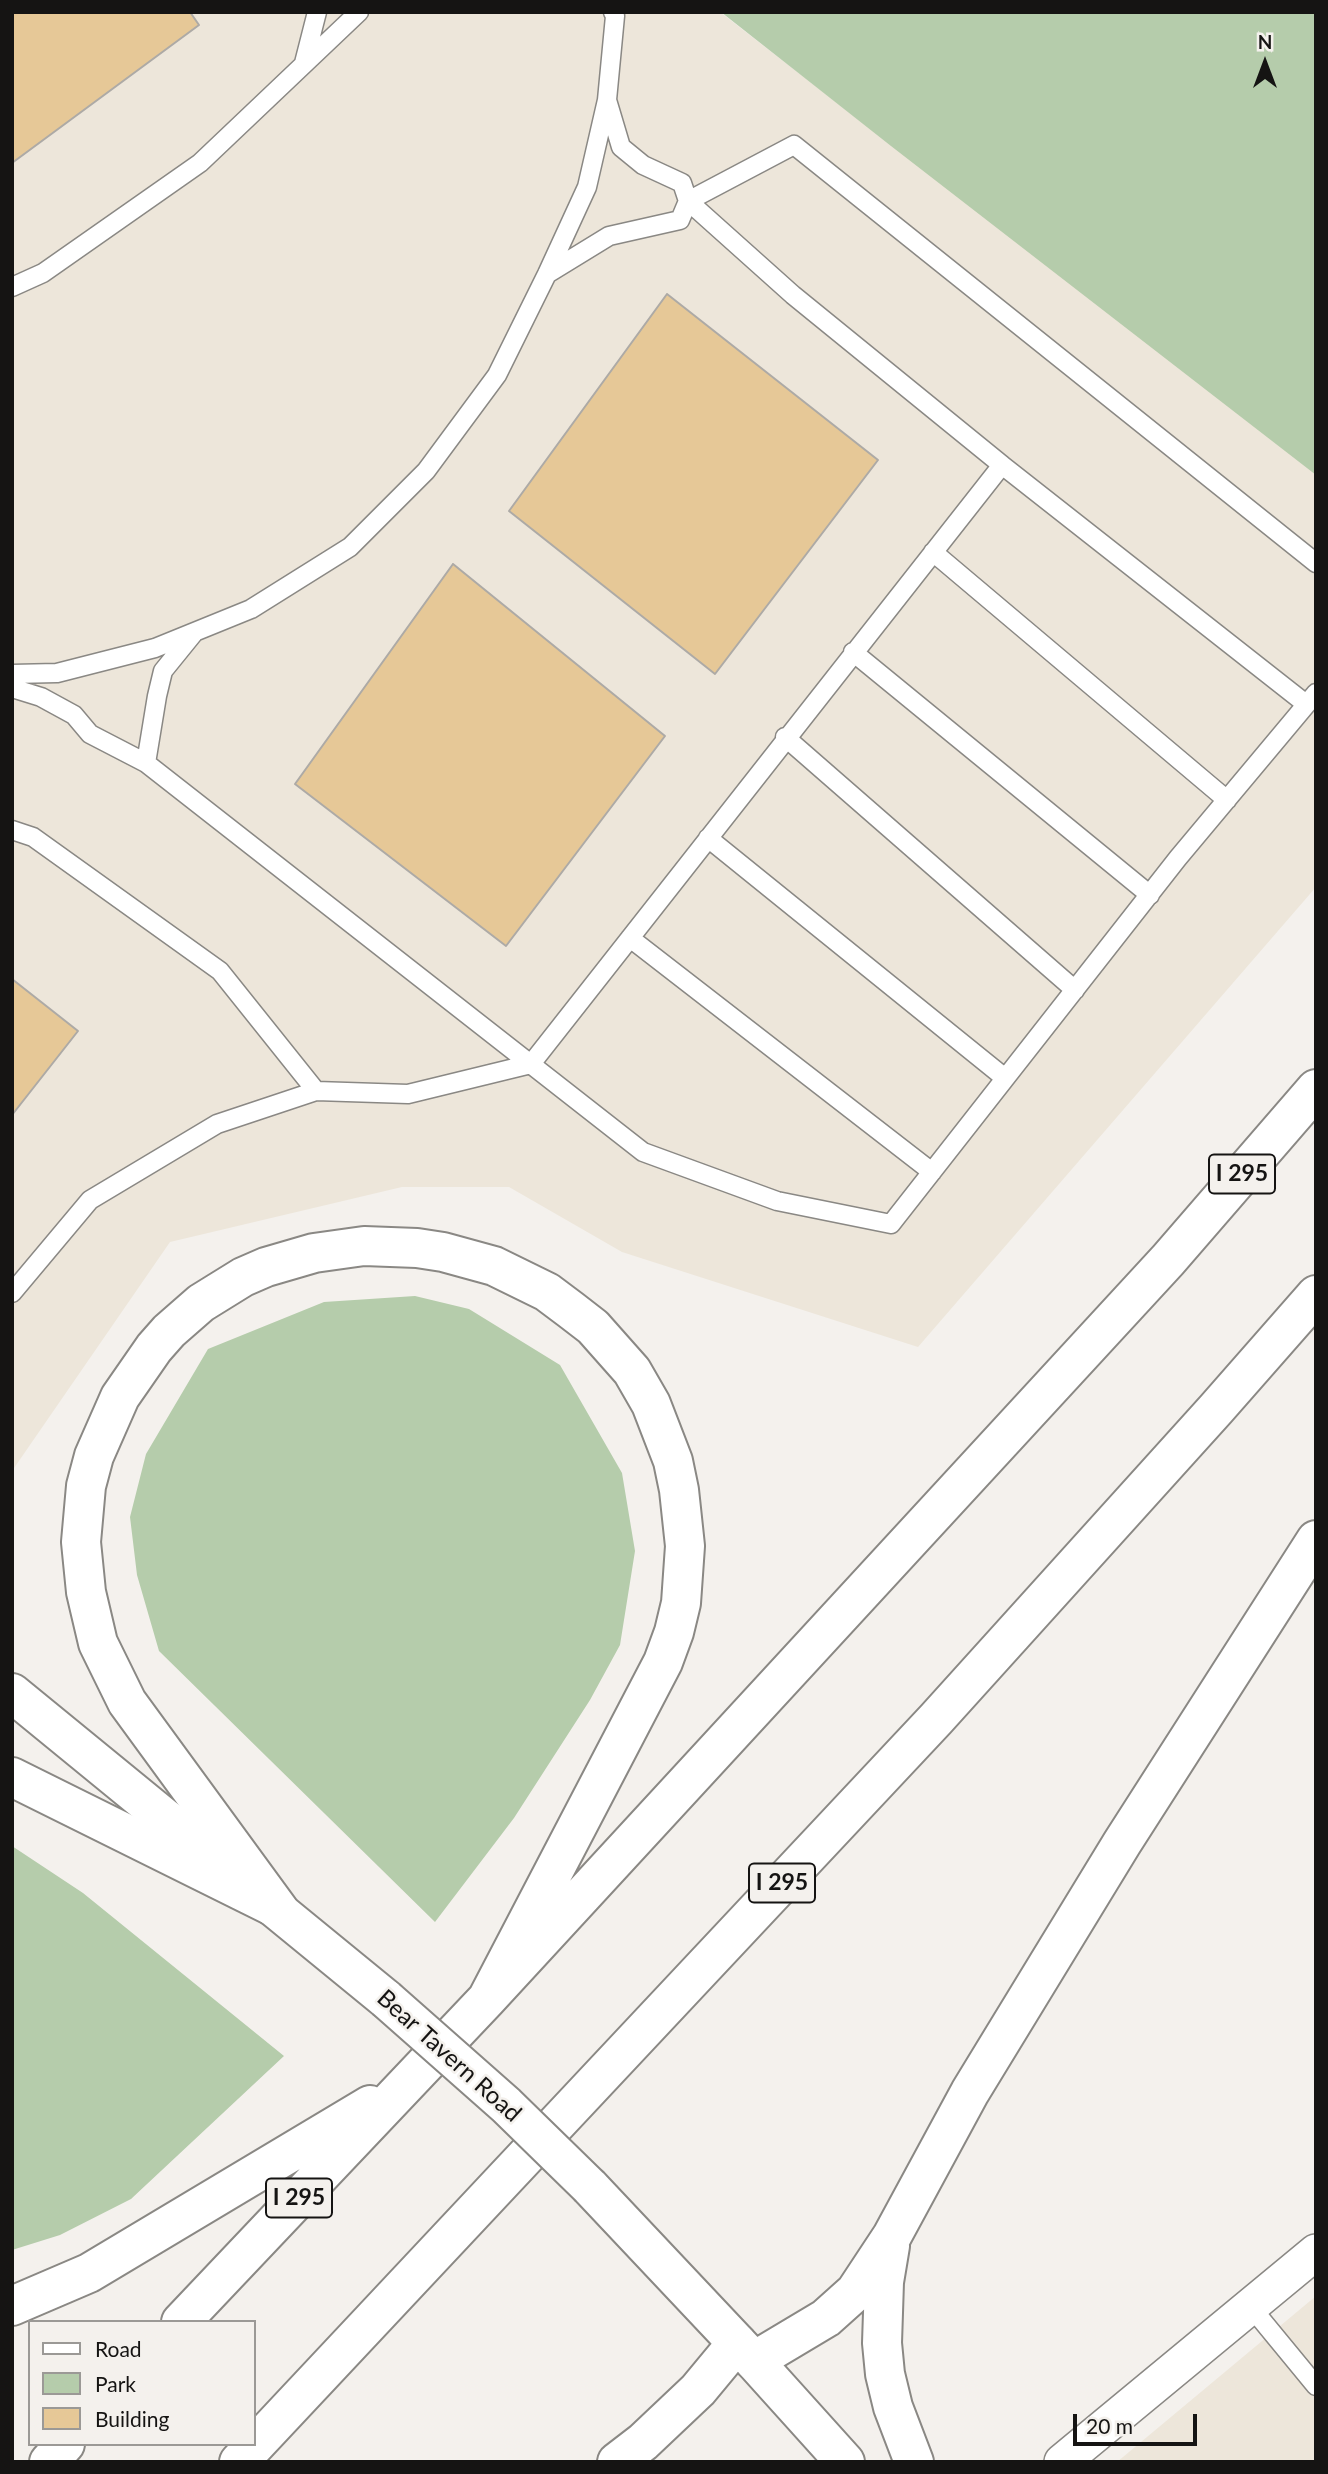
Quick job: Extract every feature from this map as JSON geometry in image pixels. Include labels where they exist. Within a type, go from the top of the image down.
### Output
[{"type":"main road","name":"I 295","points":[[183,2320],[487,2000],[1168,1259],[1316,1089]]},
{"type":"main road","points":[[279,1910],[127,1702],[98,1643],[86,1592],[81,1542],[86,1486],[93,1456],[120,1397],[154,1348],[201,1303],[243,1277],[266,1267],[314,1253],[364,1247],[417,1248],[494,1266],[547,1292],[571,1310],[593,1328],[632,1371],[651,1404],[673,1461],[685,1546],[681,1603],[663,1662],[487,2000]]},
{"type":"main road","name":"I 295","points":[[256,2444],[936,1719],[1316,1295]]},
{"type":"main road","points":[[617,2462],[643,2442],[698,2390],[746,2352],[826,2318],[855,2292],[892,2236],[971,2092],[1071,1926],[1316,1540]]},
{"type":"main road","name":"Bear Tavern Road","points":[[12,1693],[386,1999],[506,2105],[590,2187],[746,2352],[845,2462]]},
{"type":"main road","points":[[12,1777],[279,1910]]},
{"type":"main road","points":[[12,2306],[89,2273],[411,2081]]},
{"type":"main road","points":[[892,2236],[884,2282],[882,2343],[885,2374],[893,2407],[914,2462]]},
{"type":"main road","points":[[49,2462],[63,2446]]},
{"type":"main road","name":"I 295","points":[[239,2462],[254,2446]]},
{"type":"street","points":[[1062,2462],[1316,2252]]},
{"type":"lane","points":[[304,63],[317,12]]},
{"type":"lane","points":[[12,287],[43,273],[200,163],[359,12]]},
{"type":"lane","points":[[12,674],[57,673],[155,648],[251,609],[350,547],[416,480],[497,375],[587,187],[607,100],[615,16],[613,12]]},
{"type":"lane","points":[[12,688],[41,697],[74,715],[90,734],[146,762],[643,1152],[777,1201],[891,1224],[1150,895],[1311,699],[1002,465],[793,295],[688,201],[682,183],[643,165],[621,147],[607,100]]},
{"type":"lane","points":[[547,274],[609,236],[680,219],[688,201],[794,145],[1316,563]]},
{"type":"lane","points":[[12,1293],[90,1200],[217,1124],[316,1091],[408,1094],[531,1064],[785,737],[1002,465]]},
{"type":"lane","points":[[933,552],[1227,800]]},
{"type":"lane","points":[[146,762],[163,671],[195,631]]},
{"type":"lane","points":[[853,652],[1150,895]]},
{"type":"lane","points":[[785,737],[1075,990]]},
{"type":"lane","points":[[12,830],[33,837],[220,971],[316,1091]]},
{"type":"lane","points":[[708,838],[1005,1078]]},
{"type":"lane","points":[[630,937],[932,1172]]},
{"type":"lane","points":[[1251,2307],[1316,2386]]},
{"type":"shaded area","points":[[12,12],[720,12],[1316,474],[1316,887],[918,1347],[622,1252],[509,1187],[402,1187],[170,1242],[12,1471]]},
{"type":"shaded area","points":[[1316,2296],[1316,2462],[1117,2462]]},
{"type":"green space","points":[[721,12],[1316,12],[1316,475],[891,146]]},
{"type":"green space","points":[[415,1296],[469,1309],[560,1365],[622,1473],[635,1551],[620,1645],[590,1700],[514,1818],[435,1922],[159,1651],[137,1575],[130,1517],[146,1454],[208,1349],[324,1302]]},
{"type":"green space","points":[[12,1846],[83,1893],[284,2056],[131,2199],[60,2235],[12,2250]]},
{"type":"building","points":[[12,12],[190,12],[199,25],[12,163]]},
{"type":"building","points":[[667,294],[878,460],[715,674],[509,511]]},
{"type":"building","points":[[453,564],[665,736],[506,946],[295,784]]},
{"type":"building","points":[[12,979],[78,1031],[12,1115]]}]
